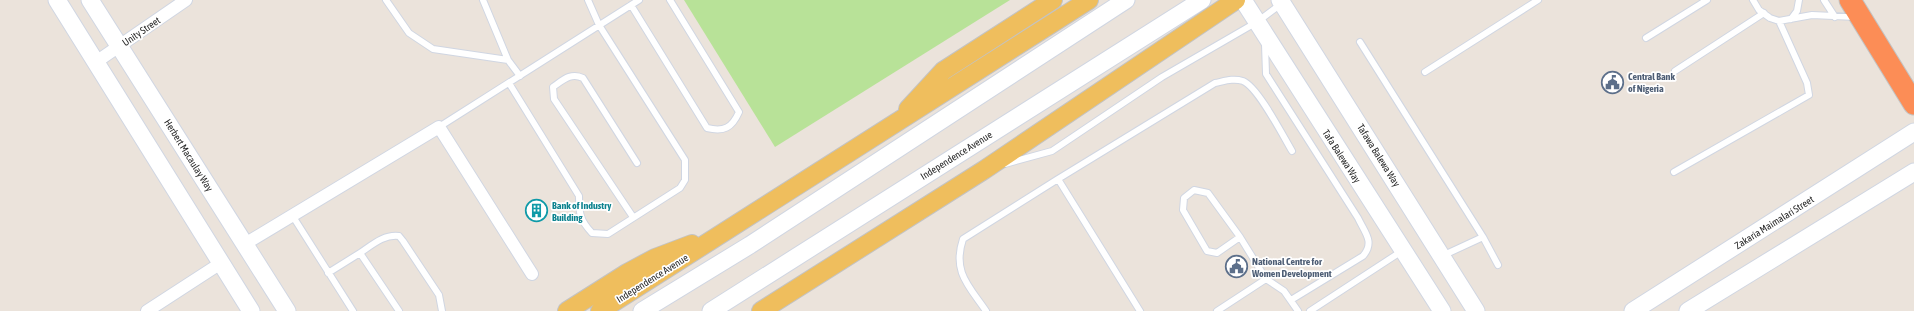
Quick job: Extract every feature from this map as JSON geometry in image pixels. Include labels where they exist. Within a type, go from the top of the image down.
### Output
[{"type":"highway","points":[[1855,8],[1914,104]]},
{"type":"main road","points":[[57,0],[251,311]]},
{"type":"main road","name":"Herbert Macaulay Way","points":[[90,0],[287,311]]},
{"type":"main road","points":[[898,121],[918,96],[942,71],[1053,0]]},
{"type":"main road","name":"Independence Avenue","points":[[600,311],[727,232],[1089,0]]},
{"type":"main road","points":[[642,311],[750,245],[966,106],[1126,0]]},
{"type":"main road","name":"Independence Avenue","points":[[711,311],[988,134],[1018,117],[1202,0]]},
{"type":"main road","points":[[761,311],[984,170],[1236,0]]},
{"type":"main road","name":"Tafawa Balewa Way","points":[[1283,1],[1476,311]]},
{"type":"main road","name":"Tafa Balewa Way","points":[[1254,17],[1442,311]]},
{"type":"main road","name":"Zakaria Maimalari Street","points":[[1633,311],[1914,132]]},
{"type":"main road","points":[[1688,311],[1914,172]]},
{"type":"main road","points":[[567,311],[627,273],[655,258],[727,232]]},
{"type":"street","name":"Unity Street","points":[[96,62],[186,0]]},
{"type":"street","points":[[244,244],[439,127],[532,274]]},
{"type":"street","points":[[147,311],[221,263]]},
{"type":"lane","points":[[386,0],[409,33],[433,48],[508,60]]},
{"type":"lane","points":[[483,0],[508,60],[520,76]]},
{"type":"lane","points":[[509,82],[579,196],[579,211],[582,222],[592,233],[608,234],[680,188],[685,180],[685,160],[600,25],[588,0]]},
{"type":"lane","points":[[439,127],[639,0]]},
{"type":"lane","points":[[631,5],[707,128],[717,130],[728,128],[735,121],[739,112],[670,0]]},
{"type":"lane","points":[[1424,72],[1538,0]]},
{"type":"lane","points":[[1646,38],[1707,0]]},
{"type":"lane","points":[[1753,0],[1759,10],[1770,18],[1779,21],[1812,16],[1835,17],[1855,8]]},
{"type":"lane","points":[[1792,18],[1797,11],[1799,0]]},
{"type":"lane","points":[[1824,0],[1835,17]]},
{"type":"lane","points":[[984,170],[1052,151],[1254,17],[1283,1]]},
{"type":"lane","points":[[1674,71],[1764,13]]},
{"type":"lane","points":[[1254,17],[1266,74],[1358,218],[1369,242],[1369,249],[1362,256],[1291,300]]},
{"type":"lane","points":[[1674,172],[1810,93],[1779,21]]},
{"type":"lane","points":[[1360,42],[1483,237],[1498,265]]},
{"type":"lane","points":[[633,217],[554,99],[553,87],[569,76],[578,75],[583,78],[637,163]]},
{"type":"lane","points":[[986,311],[965,280],[960,267],[959,253],[963,240],[1058,179],[1216,83],[1230,79],[1244,82],[1257,93],[1292,151]]},
{"type":"lane","points":[[1058,179],[1140,311]]},
{"type":"lane","points":[[1240,237],[1217,253],[1207,251],[1183,210],[1184,198],[1194,190],[1208,193],[1240,237],[1266,280],[1280,287],[1298,311]]},
{"type":"lane","points":[[292,215],[353,311]]},
{"type":"lane","points":[[328,272],[386,237],[399,236],[439,295],[442,311]]},
{"type":"lane","points":[[1442,256],[1483,237]]},
{"type":"lane","points":[[1310,311],[1403,250]]},
{"type":"lane","points":[[360,253],[399,311]]},
{"type":"lane","points":[[1217,311],[1266,280]]},
{"type":"green space","points":[[684,0],[1010,0],[775,147]]},
{"type":"place","name":"Central Bank of Nigeria","points":[[1612,82]]},
{"type":"place","name":"Bank of Industry Building","points":[[536,211]]},
{"type":"place","name":"National Centre for Women Development","points":[[1237,267]]}]
